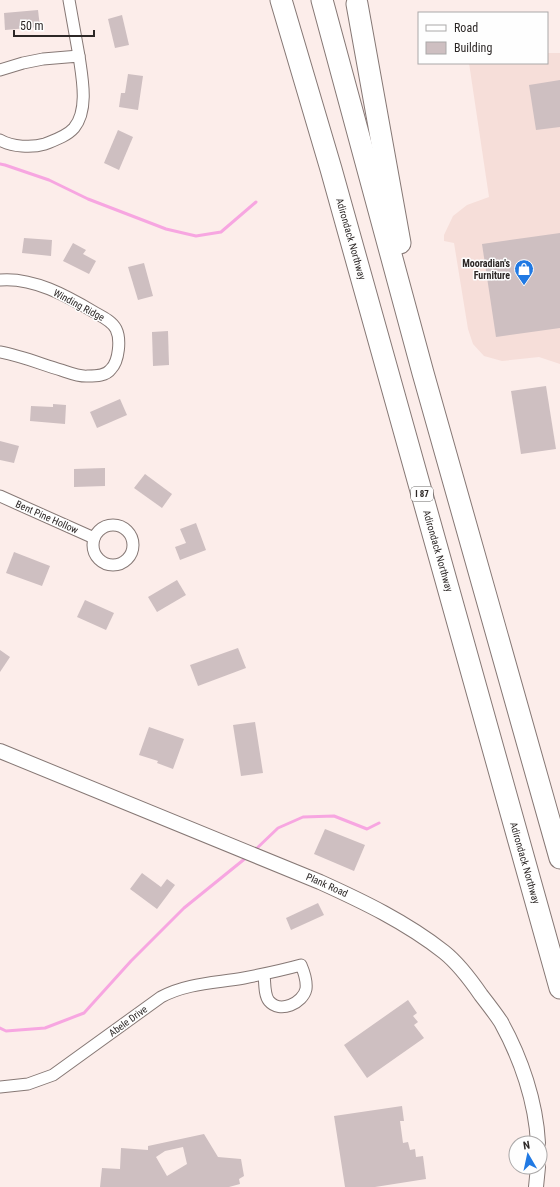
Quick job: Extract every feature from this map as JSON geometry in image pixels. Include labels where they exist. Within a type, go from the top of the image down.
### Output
[{"type":"highway","name":"Adirondack Northway","points":[[281,0],[335,184],[560,988]]},
{"type":"highway","points":[[322,0],[423,373],[560,858]]},
{"type":"highway","points":[[358,4],[423,373]]},
{"type":"street","points":[[0,140],[6,144],[29,146],[42,145],[61,138],[73,129],[78,122],[83,102],[83,87],[70,0]]},
{"type":"street","points":[[0,70],[29,61],[79,56]]},
{"type":"street","name":"Winding Ridge","points":[[0,280],[29,283],[52,290],[78,302],[108,320],[116,329],[119,345],[117,359],[111,370],[102,375],[86,376],[0,352]]},
{"type":"street","name":"Bent Pine Hollow","points":[[0,496],[94,538]]},
{"type":"street","name":"Plank Road","points":[[0,751],[320,882],[355,898],[392,918],[444,952],[464,971],[500,1022],[518,1059],[529,1091],[538,1135]]},
{"type":"street","name":"Abele Drive","points":[[0,1087],[28,1084],[53,1075],[161,997],[172,991],[188,986],[264,974]]},
{"type":"street","points":[[536,1187],[537,1175]]},
{"type":"shaded area","points":[[548,53],[560,53],[560,364],[539,357],[502,361],[484,356],[473,344],[468,329],[454,243],[444,241],[444,235],[453,216],[467,205],[489,197],[469,64],[548,64]]},
{"type":"building","points":[[38,10],[40,27],[5,30],[4,13]]},
{"type":"building","points":[[122,15],[129,45],[115,48],[108,19]]},
{"type":"building","points":[[128,74],[143,76],[138,110],[119,107],[121,93],[125,93]]},
{"type":"building","points":[[560,80],[560,127],[536,130],[529,85]]},
{"type":"building","points":[[118,130],[133,137],[119,170],[104,163]]},
{"type":"building","name":"Mooradian's Furniture","points":[[560,233],[560,328],[496,337],[482,244]]},
{"type":"building","points":[[24,238],[52,240],[51,256],[22,253]]},
{"type":"building","points":[[73,243],[86,250],[83,254],[96,261],[89,274],[63,261]]},
{"type":"building","points":[[144,263],[153,296],[138,300],[128,267]]},
{"type":"building","points":[[168,331],[169,365],[153,366],[152,332]]},
{"type":"building","points":[[546,386],[556,449],[521,454],[511,391]]},
{"type":"building","points":[[120,399],[127,415],[97,428],[90,412]]},
{"type":"building","points":[[53,404],[66,405],[65,424],[30,421],[31,406],[53,407]]},
{"type":"building","points":[[0,441],[19,446],[14,463],[0,460]]},
{"type":"building","points":[[105,468],[105,486],[74,487],[74,469]]},
{"type":"building","points":[[145,474],[172,494],[162,508],[134,488]]},
{"type":"building","points":[[196,523],[206,550],[180,560],[175,547],[186,543],[180,529]]},
{"type":"building","points":[[14,552],[50,566],[42,586],[6,573]]},
{"type":"building","points":[[177,580],[186,595],[157,612],[148,597]]},
{"type":"building","points":[[85,600],[114,613],[106,630],[77,617]]},
{"type":"building","points":[[238,648],[246,668],[198,686],[190,665]]},
{"type":"building","points":[[0,650],[10,657],[0,672]]},
{"type":"building","points":[[255,722],[263,773],[241,776],[233,725]]},
{"type":"building","points":[[149,727],[184,739],[173,769],[157,763],[158,761],[139,755]]},
{"type":"building","points":[[325,829],[365,845],[354,871],[314,854]]},
{"type":"building","points":[[142,873],[161,887],[167,879],[175,885],[157,909],[130,889]]},
{"type":"building","points":[[318,903],[324,915],[291,930],[286,918]]},
{"type":"building","points":[[408,1000],[417,1013],[413,1016],[418,1022],[414,1025],[424,1038],[367,1078],[344,1045]]},
{"type":"building","points":[[402,1106],[404,1121],[400,1121],[403,1143],[408,1142],[410,1150],[415,1149],[416,1157],[423,1156],[426,1179],[375,1187],[345,1187],[334,1116]]},
{"type":"building","points":[[204,1134],[218,1157],[241,1159],[244,1176],[239,1179],[240,1184],[229,1187],[100,1187],[102,1168],[120,1169],[121,1148],[148,1150],[148,1146]],"holes":[[[183,1147],[187,1164],[167,1176],[156,1157],[165,1151]]]},
{"type":"waterway","points":[[0,164],[49,180],[88,199],[166,229],[196,236],[221,232],[256,202]]},
{"type":"waterway","points":[[254,851],[278,828],[303,817],[334,816],[367,829],[379,823]]},
{"type":"waterway","points":[[0,1028],[6,1031],[45,1028],[84,1013],[131,961],[184,908],[247,857]]},
{"type":"place","name":"Mooradian's Furniture","points":[[524,286]]}]
